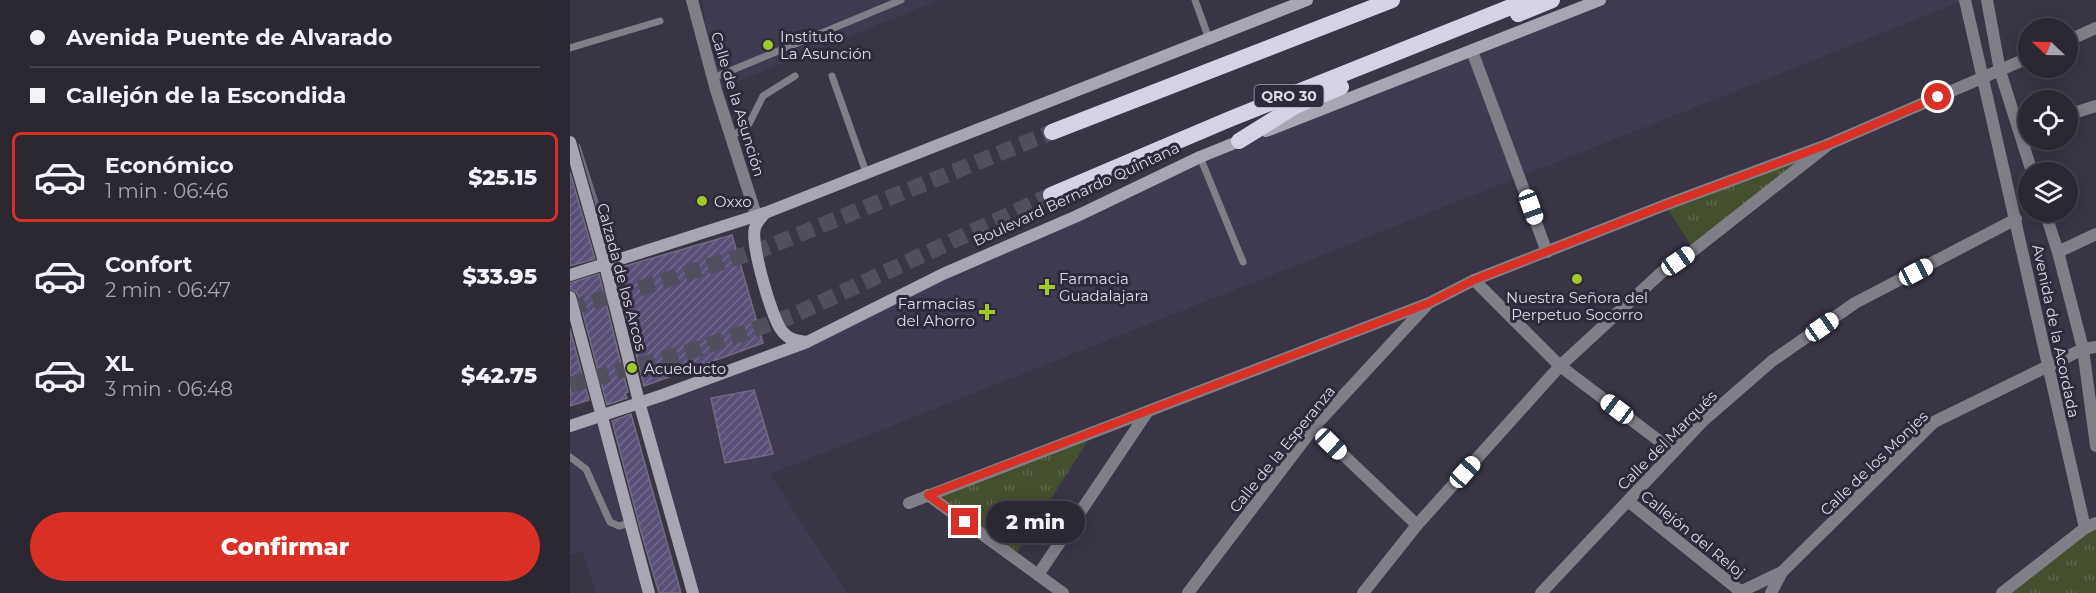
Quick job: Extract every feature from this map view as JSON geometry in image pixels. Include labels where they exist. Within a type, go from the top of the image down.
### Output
[{"type":"highway","points":[[1052,132],[1392,0]]},
{"type":"highway","name":"Boulevard Bernardo Quintana","points":[[1051,195],[1230,119],[1528,0]]},
{"type":"highway","points":[[1239,141],[1297,105],[1552,0]]},
{"type":"main road","points":[[570,275],[731,225],[867,175],[1307,0]]},
{"type":"main road","name":"Boulevard Bernardo Quintana","points":[[570,426],[684,388],[807,342],[943,274],[1077,216],[1200,157],[1600,0]]},
{"type":"main road","name":"Calzada de los Arcos","points":[[570,142],[605,265],[639,402],[693,593]]},
{"type":"main road","points":[[761,214],[755,228],[754,244],[761,275],[780,329],[790,339],[807,342]]},
{"type":"main road","points":[[570,297],[649,593]]},
{"type":"street","name":"Calle de la Asunción","points":[[692,0],[731,136],[761,214]]},
{"type":"street","name":"Avenida de la Acordada","points":[[1965,0],[2049,366],[2090,525]]},
{"type":"street","points":[[1987,0],[2000,71],[2018,116]]},
{"type":"street","points":[[2078,36],[2096,28]]},
{"type":"street","points":[[1472,51],[1547,252]]},
{"type":"street","points":[[909,502],[1429,303],[1474,280],[1829,144],[2018,63]]},
{"type":"street","points":[[2078,112],[2096,106]]},
{"type":"street","points":[[1363,593],[1417,525],[1560,366],[1662,272],[1694,250],[1829,144]]},
{"type":"street","name":"Calle del Marqués","points":[[1541,593],[1703,421],[1772,361],[1855,303],[2016,219]]},
{"type":"street","name":"Avenida de la Acordada","points":[[2048,222],[2090,348],[2096,446]]},
{"type":"street","points":[[2058,252],[2096,234]]},
{"type":"street","points":[[1474,280],[1560,366],[1674,452]]},
{"type":"street","name":"Calle de la Esperanza","points":[[1188,593],[1314,428],[1429,303]]},
{"type":"street","name":"Calle de los Monjes","points":[[1771,593],[1782,572],[1934,422],[2090,348]]},
{"type":"street","points":[[1038,575],[1148,411]]},
{"type":"street","points":[[1314,428],[1417,525]]},
{"type":"street","points":[[928,495],[1063,593]]},
{"type":"street","name":"Callejón del Reloj","points":[[1628,501],[1739,592]]},
{"type":"street","points":[[2002,593],[2090,525]]},
{"type":"street","points":[[1739,592],[1782,572]]},
{"type":"lane","points":[[713,78],[901,0]]},
{"type":"lane","points":[[1195,0],[1209,39]]},
{"type":"lane","points":[[570,48],[660,21]]},
{"type":"lane","points":[[731,136],[749,124],[764,96],[795,76]]},
{"type":"lane","points":[[832,76],[867,175]]},
{"type":"lane","points":[[1200,157],[1243,262]]},
{"type":"lane","points":[[570,457],[585,469],[610,522],[619,526],[630,523]]},
{"type":"shaded area","name":"Instituto La Asunción","points":[[702,0],[939,0],[716,90]]},
{"type":"shaded area","points":[[1600,0],[1965,0],[770,474],[847,593],[693,593],[639,402],[726,372],[1200,157]]},
{"type":"shaded area","points":[[601,417],[648,590],[642,593],[596,593],[582,551],[570,555],[570,426]]},
{"type":"green space","points":[[1829,144],[1694,250],[1665,205]]},
{"type":"green space","points":[[1095,429],[1013,559],[928,495]]},
{"type":"green space","points":[[2096,523],[2096,593],[2002,593]]},
{"type":"building","points":[[579,144],[614,252],[610,254]]},
{"type":"building","points":[[570,172],[595,259],[570,266]]},
{"type":"building","points":[[732,235],[763,343],[644,386],[615,269]]},
{"type":"building","points":[[599,274],[628,392],[625,393],[627,398],[607,405],[578,295],[570,289],[570,283]]},
{"type":"building","points":[[570,329],[589,400],[570,406]]},
{"type":"building","points":[[754,390],[773,454],[725,463],[711,398]]},
{"type":"building","points":[[631,414],[681,593],[659,593],[641,532],[612,421]]},
{"type":"tunnel","points":[[570,308],[763,249],[1052,132]]},
{"type":"tunnel","points":[[570,385],[695,350],[792,316],[1051,195]]},
{"type":"place","name":"Instituto La Asunción","points":[[768,45]]},
{"type":"place","name":"Oxxo","points":[[702,201]]},
{"type":"place","name":"Nuestra Señora del Perpetuo Socorro","points":[[1577,279]]},
{"type":"place","name":"Farmacia Guadalajara","points":[[1047,287]]},
{"type":"place","name":"Farmacias del Ahorro","points":[[987,312]]},
{"type":"place","name":"Acueducto","points":[[632,368]]},
{"type":"route","points":[[965,522],[928,495],[1429,303],[1474,280],[1829,144],[1938,97]]}]
